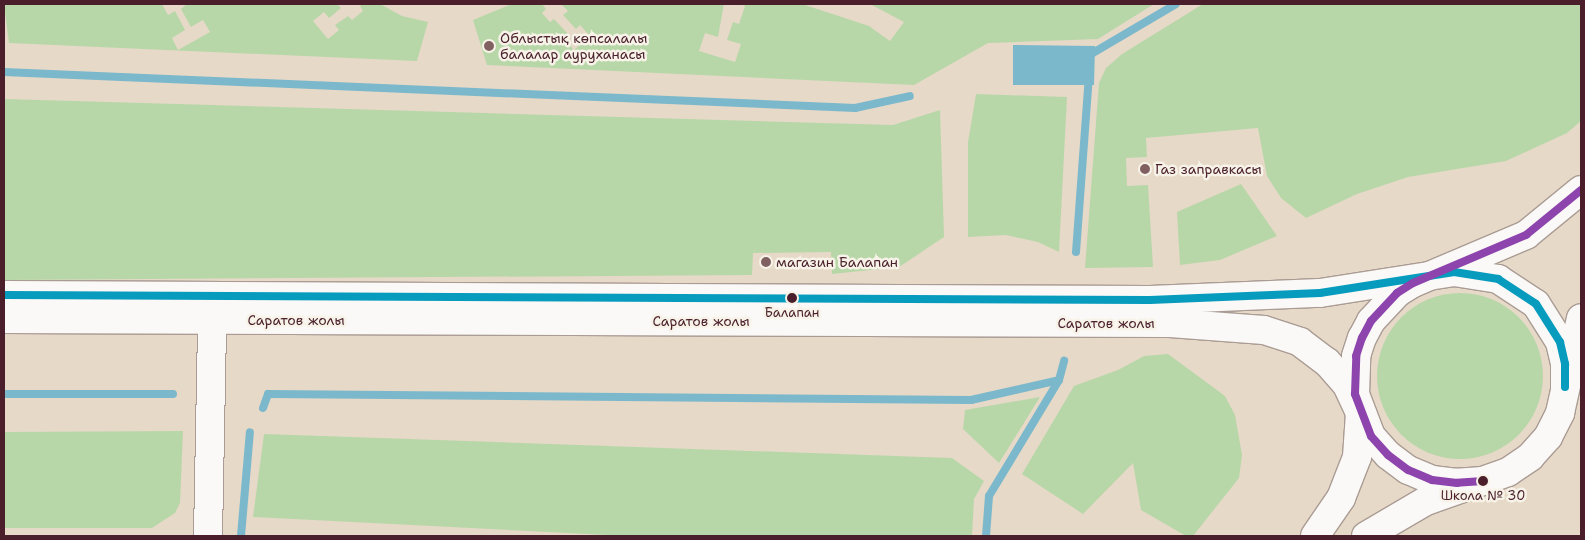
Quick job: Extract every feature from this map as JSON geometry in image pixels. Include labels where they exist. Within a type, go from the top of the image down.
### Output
[{"type":"main road","points":[[1315,536],[1341,498],[1357,457],[1360,413],[1354,376],[1362,338],[1371,321],[1397,293],[1526,234],[1581,190]]},
{"type":"main road","name":"Саратов жолы","points":[[4,295],[1150,300],[1320,292],[1454,272],[1491,277],[1519,290],[1536,304],[1560,342],[1565,364],[1565,387]]},
{"type":"main road","points":[[1366,536],[1426,501],[1508,472],[1530,457],[1548,437],[1560,413],[1581,318]]},
{"type":"main road","name":"Саратов жолы","points":[[4,319],[1170,323],[1233,326],[1284,336],[1315,352],[1347,385],[1371,436],[1388,455],[1408,470],[1432,480],[1458,483],[1483,481]]},
{"type":"main road","points":[[208,536],[212,319]]},
{"type":"green space","points":[[4,4],[162,4],[168,15],[175,11],[185,30],[172,38],[178,50],[210,32],[203,20],[191,27],[181,9],[187,4],[337,4],[341,8],[329,18],[324,12],[313,21],[328,39],[339,30],[335,25],[348,16],[352,20],[363,11],[360,6],[362,4],[380,4],[402,16],[428,22],[417,61],[9,43]]},
{"type":"green space","points":[[512,4],[542,4],[546,9],[542,13],[550,22],[554,19],[569,35],[565,40],[574,50],[590,36],[580,25],[576,29],[563,15],[568,11],[561,4],[724,4],[718,37],[705,33],[699,51],[735,62],[741,44],[727,40],[733,22],[739,24],[745,6],[741,4],[802,4],[869,26],[890,41],[904,22],[870,4],[1154,4],[1098,39],[988,43],[914,85],[487,65],[473,20]]},
{"type":"green space","points":[[1203,4],[1581,4],[1581,121],[1567,133],[1506,161],[1408,177],[1357,194],[1306,218],[1281,198],[1267,176],[1258,128],[1146,138],[1147,157],[1126,158],[1127,186],[1148,185],[1153,267],[1085,268],[1099,83],[1106,68],[1122,54]]},
{"type":"green space","points":[[976,94],[1067,97],[1059,252],[1038,242],[1006,235],[968,237],[968,142]]},
{"type":"green space","points":[[4,99],[893,125],[940,110],[944,237],[899,267],[832,274],[831,252],[753,253],[752,275],[4,280]]},
{"type":"green space","points":[[1241,184],[1277,236],[1220,260],[1180,265],[1177,212]]},
{"type":"green space","points":[[1460,293],[1484,297],[1499,303],[1524,324],[1533,337],[1539,352],[1543,376],[1539,400],[1533,415],[1512,440],[1499,449],[1484,455],[1460,459],[1436,455],[1421,449],[1396,428],[1387,415],[1381,400],[1377,376],[1381,352],[1387,337],[1408,312],[1421,303],[1436,297]]},
{"type":"green space","points":[[1168,354],[1225,396],[1235,415],[1242,455],[1239,478],[1193,536],[1186,536],[1141,510],[1133,463],[1083,514],[1022,474],[1074,386],[1118,370],[1144,356]]},
{"type":"green space","points":[[1040,397],[999,463],[963,429],[965,410]]},
{"type":"green space","points":[[183,431],[180,503],[175,513],[152,528],[4,528],[4,432]]},
{"type":"green space","points":[[264,434],[952,458],[984,481],[974,499],[972,536],[626,536],[253,517]]},
{"type":"water","points":[[1013,45],[1095,46],[1094,85],[1013,85]]},
{"type":"waterway","points":[[1086,57],[1176,4]]},
{"type":"waterway","points":[[4,72],[855,108],[910,96]]},
{"type":"waterway","points":[[1076,252],[1089,75]]},
{"type":"waterway","points":[[263,408],[268,394],[971,400],[1059,380],[1064,361]]},
{"type":"waterway","points":[[986,536],[989,496],[1059,380]]},
{"type":"waterway","points":[[4,394],[173,394]]},
{"type":"waterway","points":[[241,536],[250,432]]},
{"type":"transit line","points":[[1483,481],[1457,483],[1432,480],[1408,470],[1388,455],[1371,436],[1355,394],[1356,356],[1362,338],[1371,321],[1397,293],[1413,283],[1526,235],[1581,190]]},
{"type":"transit line","points":[[4,295],[1150,300],[1320,293],[1454,272],[1498,279],[1536,304],[1560,342],[1565,364],[1565,387]]},
{"type":"place","name":"Облыстық көпсалалы балалар ауруханасы","points":[[489,46]]},
{"type":"place","name":"Газ заправкасы","points":[[1145,169]]},
{"type":"place","name":"магазин Балапан","points":[[766,262]]},
{"type":"place","name":"Балапан","points":[[792,298]]},
{"type":"place","name":"Школа № 30","points":[[1483,481]]}]
